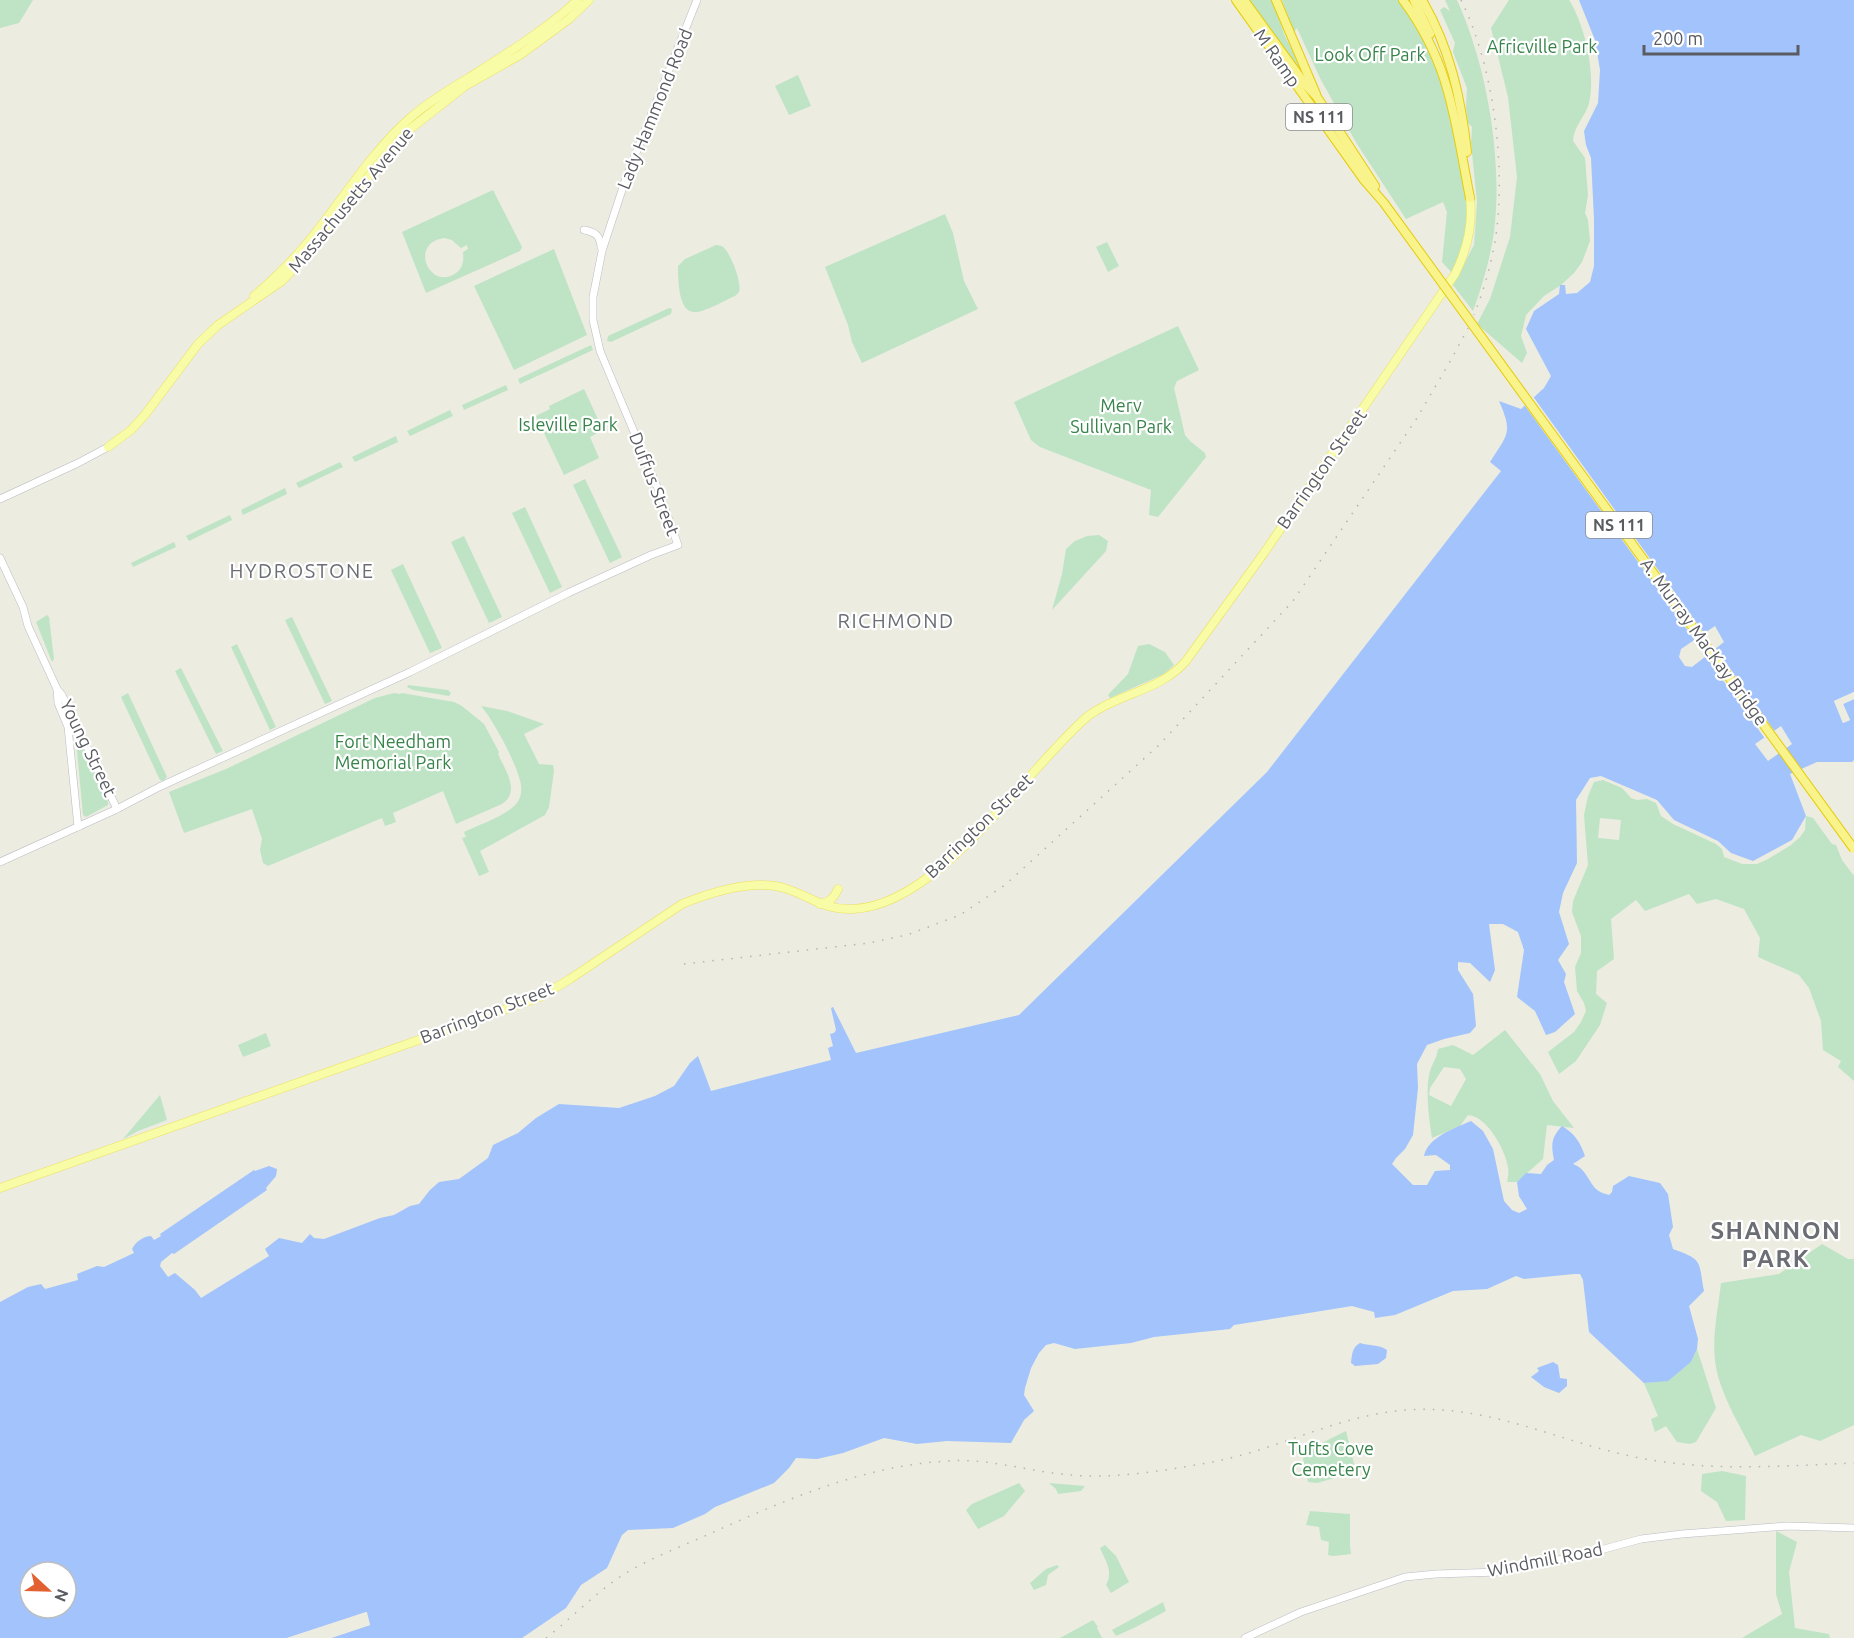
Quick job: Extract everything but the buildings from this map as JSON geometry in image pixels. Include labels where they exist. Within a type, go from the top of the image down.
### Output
[{"type":"highway","name":"M Ramp","points":[[1236,0],[1365,180],[1384,203]]},
{"type":"highway","points":[[1244,0],[1317,97]]},
{"type":"highway","name":"NS 111","points":[[1276,0],[1317,97],[1384,203]]},
{"type":"highway","points":[[1403,0],[1421,27],[1442,71]]},
{"type":"highway","points":[[1414,0],[1431,36],[1453,106],[1470,198]]},
{"type":"highway","points":[[1422,0],[1442,39],[1457,85],[1465,130],[1470,198]]},
{"type":"highway","name":"A. Murray MacKay Bridge","points":[[1384,203],[1854,849]]},
{"type":"main road","name":"Massachusetts Avenue","points":[[108,447],[138,423],[153,406],[198,344],[282,271],[304,247],[384,143],[411,117],[452,88],[526,42],[578,0]]},
{"type":"main road","name":"Massachusetts Avenue","points":[[230,316],[282,281],[308,254],[390,149],[409,130],[465,86],[520,55],[569,19],[589,0]]},
{"type":"main road","name":"Lady Hammond Road","points":[[613,218],[626,178],[697,0]]},
{"type":"main road","name":"Barrington Street","points":[[0,1188],[540,997],[682,904],[696,899],[722,891],[761,884],[783,888],[833,908],[856,909],[881,903],[912,889],[965,845],[1088,716],[1107,705],[1157,684],[1176,671],[1191,655],[1264,553],[1455,274],[1465,251],[1471,220],[1470,198]]},
{"type":"main road","name":"Duffus Street","points":[[117,809],[159,787],[430,663],[568,593],[678,545],[597,338],[593,320],[593,297],[602,251],[613,218]]},
{"type":"main road","points":[[584,230],[598,235],[602,251]]},
{"type":"main road","points":[[0,499],[108,447]]},
{"type":"main road","name":"Young Street","points":[[0,558],[57,689],[117,809]]},
{"type":"main road","name":"Young Street","points":[[57,689],[58,703],[68,727],[78,826]]},
{"type":"main road","points":[[0,862],[117,809]]},
{"type":"main road","points":[[819,904],[827,903],[834,898],[838,889]]},
{"type":"main road","name":"Windmill Road","points":[[1245,1638],[1301,1612],[1405,1577],[1500,1572],[1582,1555],[1641,1539],[1682,1534],[1788,1526],[1854,1528]]},
{"type":"green space","points":[[0,0],[33,0],[19,23],[0,28]]},
{"type":"green space","points":[[1249,0],[1273,0],[1284,34],[1308,83],[1259,16]]},
{"type":"green space","name":"Look Off Park","points":[[1282,0],[1398,0],[1414,18],[1441,79],[1455,133],[1469,211],[1467,239],[1453,274],[1442,262],[1447,212],[1443,202],[1406,219],[1357,144],[1321,80],[1297,28],[1294,32]]},
{"type":"green space","points":[[1445,0],[1457,0],[1468,26],[1484,83],[1494,144],[1496,204],[1494,232],[1485,273],[1473,311],[1453,285],[1474,245],[1477,202],[1471,143],[1472,127],[1468,123],[1466,107],[1467,88],[1453,52],[1455,43],[1440,10],[1444,7],[1450,11]]},
{"type":"green space","name":"Africville Park","points":[[1509,0],[1569,0],[1580,23],[1588,50],[1591,78],[1589,103],[1573,141],[1585,158],[1588,195],[1585,213],[1590,241],[1582,262],[1574,273],[1544,296],[1526,315],[1521,336],[1527,353],[1522,363],[1477,324],[1490,299],[1510,237],[1517,177],[1508,97],[1491,28]]},
{"type":"green space","points":[[798,75],[811,106],[789,115],[775,86]]},
{"type":"green space","points":[[493,190],[522,247],[520,251],[426,293],[402,232]],"holes":[[[444,238],[452,240],[461,248],[467,245],[468,249],[463,252],[462,266],[456,273],[447,277],[438,276],[431,272],[427,264],[425,256],[427,248],[433,242]]]},
{"type":"green space","points":[[945,214],[953,233],[964,281],[978,309],[862,363],[825,267]]},
{"type":"green space","points":[[1107,242],[1119,266],[1108,272],[1096,247]]},
{"type":"green space","points":[[716,245],[723,247],[731,258],[738,277],[739,292],[714,306],[698,312],[689,311],[680,294],[678,266],[685,259]]},
{"type":"green space","points":[[554,249],[587,335],[514,370],[474,286]]},
{"type":"green space","points":[[669,308],[672,309],[671,314],[611,342],[607,341],[608,336]]},
{"type":"green space","name":"Merv Sullivan Park","points":[[1178,326],[1199,370],[1177,381],[1174,388],[1185,435],[1205,453],[1206,457],[1158,517],[1149,515],[1151,490],[1040,447],[1031,440],[1014,402]]},
{"type":"green space","points":[[591,345],[593,350],[520,384],[518,379]]},
{"type":"green space","points":[[506,385],[508,390],[464,410],[462,405]]},
{"type":"green space","name":"Isleville Park","points":[[584,389],[603,430],[590,437],[599,458],[564,475],[536,416],[550,409],[549,406]]},
{"type":"green space","points":[[450,410],[453,416],[410,436],[407,431]]},
{"type":"green space","points":[[396,436],[398,442],[355,462],[352,457]]},
{"type":"green space","points":[[340,462],[343,467],[299,488],[296,483]]},
{"type":"green space","points":[[585,479],[622,557],[610,563],[573,485]]},
{"type":"green space","points":[[285,488],[287,494],[243,515],[241,510]]},
{"type":"green space","points":[[525,507],[562,587],[550,593],[512,513]]},
{"type":"green space","points":[[230,515],[232,520],[189,541],[186,536]]},
{"type":"green space","points":[[1099,535],[1108,541],[1106,551],[1052,610],[1066,549],[1075,541],[1087,536]]},
{"type":"green space","points":[[464,536],[502,617],[489,623],[451,542]]},
{"type":"green space","points":[[174,542],[176,547],[133,567],[131,563]]},
{"type":"green space","points":[[403,564],[442,648],[430,653],[391,570]]},
{"type":"green space","points":[[47,615],[54,659],[52,662],[36,622]]},
{"type":"green space","points":[[292,617],[332,701],[325,704],[285,620]]},
{"type":"green space","points":[[237,644],[276,727],[270,730],[231,647]]},
{"type":"green space","points":[[1149,644],[1165,652],[1174,665],[1164,674],[1110,698],[1108,695],[1128,674],[1138,646]]},
{"type":"green space","points":[[181,668],[223,751],[216,754],[175,671]]},
{"type":"green space","points":[[408,685],[448,690],[451,693],[449,696],[413,690],[407,687]]},
{"type":"green space","points":[[128,693],[167,777],[163,781],[160,780],[121,697]]},
{"type":"green space","name":"Fort Needham Memorial Park","points":[[394,693],[454,702],[484,724],[499,752],[510,780],[508,799],[502,804],[456,824],[443,791],[393,813],[396,822],[385,826],[382,818],[268,866],[263,863],[260,850],[262,839],[252,809],[184,833],[169,792],[226,769],[375,698]]},
{"type":"green space","name":"Fort Needham Memorial Park","points":[[481,706],[507,711],[544,724],[524,734],[539,764],[553,765],[554,771],[549,807],[545,815],[480,851],[489,872],[479,876],[462,838],[466,837],[464,832],[509,810],[516,804],[521,794],[519,777],[505,744]]},
{"type":"green space","points":[[78,738],[108,802],[108,805],[86,817],[83,815],[76,740]]},
{"type":"green space","points":[[1603,780],[1622,788],[1631,798],[1647,799],[1656,803],[1661,816],[1716,844],[1722,849],[1724,857],[1742,864],[1757,864],[1791,845],[1805,830],[1806,816],[1813,818],[1832,844],[1836,845],[1842,860],[1854,876],[1854,1081],[1838,1067],[1841,1061],[1823,1050],[1821,1021],[1809,988],[1799,975],[1758,957],[1760,938],[1744,909],[1716,899],[1697,904],[1689,894],[1645,911],[1636,900],[1611,919],[1614,959],[1597,971],[1596,994],[1607,1003],[1600,1025],[1576,1061],[1559,1074],[1548,1052],[1574,1032],[1586,1011],[1577,991],[1575,967],[1581,953],[1581,936],[1572,912],[1573,901],[1588,865],[1584,815],[1594,782]],"holes":[[[1600,818],[1621,820],[1619,840],[1598,838]]]},
{"type":"green space","points":[[1505,1030],[1540,1074],[1553,1101],[1574,1128],[1547,1125],[1543,1159],[1517,1182],[1507,1182],[1508,1167],[1503,1152],[1489,1128],[1475,1117],[1468,1115],[1460,1126],[1432,1138],[1428,1086],[1430,1071],[1438,1049],[1453,1045],[1473,1055]],"holes":[[[1444,1067],[1460,1069],[1466,1079],[1451,1106],[1429,1095],[1430,1088]]]},
{"type":"green space","points":[[266,1033],[271,1046],[243,1057],[238,1045]]},
{"type":"green space","points":[[160,1095],[167,1120],[123,1139]]},
{"type":"green space","points":[[1822,1244],[1848,1259],[1854,1259],[1854,1425],[1820,1441],[1801,1435],[1755,1456],[1727,1401],[1716,1367],[1715,1335],[1721,1283],[1779,1274]]},
{"type":"green space","points":[[1697,1349],[1716,1408],[1696,1442],[1690,1444],[1677,1442],[1666,1426],[1655,1432],[1651,1419],[1658,1416],[1644,1383],[1668,1380],[1691,1362]]},
{"type":"green space","name":"Tufts Cove Cemetery","points":[[1346,1431],[1356,1472],[1317,1483],[1308,1482],[1302,1453]]},
{"type":"green space","points":[[1722,1471],[1746,1476],[1745,1520],[1726,1521],[1717,1502],[1701,1491],[1702,1474]]},
{"type":"green space","points":[[1019,1483],[1025,1491],[1004,1516],[978,1529],[966,1510],[972,1504]]},
{"type":"green space","points":[[1049,1483],[1085,1486],[1081,1491],[1058,1494]]},
{"type":"green space","points":[[1310,1511],[1350,1514],[1351,1554],[1328,1555],[1329,1542],[1321,1540],[1319,1527],[1306,1525]]},
{"type":"green space","points":[[1776,1531],[1797,1542],[1789,1572],[1795,1628],[1829,1634],[1830,1638],[1742,1638],[1782,1614],[1776,1594]]},
{"type":"green space","points":[[1105,1545],[1116,1556],[1129,1582],[1111,1593],[1106,1585],[1109,1575],[1108,1566],[1100,1548]]},
{"type":"green space","points":[[1057,1565],[1059,1567],[1048,1575],[1046,1585],[1034,1590],[1030,1583],[1046,1569]]},
{"type":"green space","points":[[1163,1602],[1166,1611],[1116,1636],[1112,1630]]},
{"type":"green space","points":[[1093,1620],[1102,1638],[1060,1638]]},
{"type":"water","points":[[1579,0],[1854,0],[1854,692],[1834,701],[1843,723],[1850,720],[1843,704],[1854,699],[1854,760],[1852,762],[1817,762],[1790,774],[1806,816],[1792,840],[1753,861],[1731,853],[1718,841],[1674,820],[1657,800],[1601,776],[1590,778],[1576,800],[1577,863],[1563,893],[1559,912],[1569,944],[1558,960],[1566,974],[1564,982],[1575,1014],[1555,1032],[1546,1035],[1535,1011],[1517,997],[1524,950],[1518,932],[1503,924],[1489,924],[1495,970],[1490,982],[1470,963],[1458,962],[1458,970],[1473,994],[1476,1026],[1470,1033],[1427,1045],[1417,1064],[1418,1088],[1413,1135],[1392,1164],[1413,1185],[1427,1185],[1435,1171],[1450,1170],[1450,1165],[1436,1155],[1424,1156],[1427,1149],[1436,1138],[1471,1121],[1483,1131],[1493,1149],[1504,1201],[1512,1210],[1519,1213],[1527,1209],[1519,1196],[1517,1182],[1526,1173],[1541,1174],[1554,1160],[1553,1142],[1562,1126],[1576,1139],[1585,1156],[1573,1164],[1584,1171],[1599,1191],[1609,1195],[1613,1186],[1629,1176],[1660,1183],[1668,1194],[1673,1227],[1669,1235],[1673,1249],[1695,1259],[1700,1267],[1704,1291],[1689,1306],[1698,1339],[1697,1349],[1691,1362],[1668,1381],[1644,1383],[1589,1332],[1583,1280],[1580,1274],[1524,1279],[1516,1276],[1487,1289],[1453,1291],[1395,1315],[1375,1318],[1374,1312],[1352,1306],[1234,1325],[1230,1329],[1154,1337],[1131,1343],[1075,1349],[1054,1343],[1046,1345],[1031,1368],[1024,1395],[1034,1411],[1024,1420],[1011,1443],[947,1441],[917,1444],[884,1438],[843,1453],[817,1459],[796,1458],[774,1483],[715,1507],[673,1528],[628,1530],[622,1535],[607,1568],[581,1585],[566,1608],[522,1638],[331,1638],[370,1625],[366,1612],[287,1638],[0,1638],[0,1302],[28,1287],[41,1284],[45,1289],[78,1280],[77,1274],[97,1266],[104,1267],[134,1253],[132,1249],[140,1240],[151,1236],[154,1240],[161,1236],[160,1234],[254,1170],[269,1166],[277,1169],[276,1176],[266,1188],[267,1190],[161,1262],[160,1266],[168,1277],[175,1273],[201,1298],[269,1256],[265,1249],[279,1238],[302,1243],[310,1234],[314,1238],[324,1239],[419,1204],[439,1182],[459,1179],[488,1158],[493,1145],[518,1133],[536,1118],[559,1104],[619,1108],[655,1096],[674,1086],[690,1063],[698,1056],[711,1091],[831,1060],[828,1048],[833,1046],[830,1034],[836,1030],[831,1008],[833,1007],[856,1053],[1019,1015],[1267,772],[1501,471],[1490,462],[1504,439],[1507,427],[1499,401],[1521,409],[1544,388],[1551,376],[1526,329],[1534,311],[1559,294],[1560,285],[1565,285],[1566,294],[1577,293],[1590,282],[1594,266],[1594,219],[1591,158],[1584,131],[1598,103],[1600,70],[1595,40]],"holes":[[[1715,626],[1724,642],[1692,667],[1685,666],[1679,657],[1681,649]],[[1781,726],[1792,744],[1768,761],[1755,744]]]},
{"type":"water","points":[[1360,1343],[1387,1350],[1386,1358],[1378,1364],[1355,1366],[1351,1363],[1352,1354]]},
{"type":"water","points":[[1553,1362],[1558,1365],[1560,1378],[1567,1379],[1567,1386],[1559,1393],[1544,1387],[1531,1377],[1539,1371],[1537,1368]]},
{"type":"pier","points":[[1532,395],[1706,636],[1696,642],[1523,403]]},
{"type":"pier","points":[[1714,646],[1776,733],[1766,740],[1704,654]]},
{"type":"pier","points":[[1854,692],[1854,695],[1838,702],[1845,719],[1840,703],[1854,696],[1854,699],[1843,704],[1850,720],[1843,723],[1834,701]]},
{"type":"pier","points":[[367,1612],[370,1625],[331,1638],[328,1638],[330,1635],[366,1623],[365,1616],[297,1638],[287,1638]]},
{"type":"railway","points":[[1461,0],[1472,26],[1489,84],[1498,146],[1499,207],[1496,235],[1487,276],[1474,315]]},
{"type":"railway","points":[[684,964],[869,943],[907,935],[960,915],[1005,885],[1159,745],[1293,601],[1417,418],[1468,328]]},
{"type":"railway","points":[[546,1638],[615,1580],[655,1558],[765,1510],[825,1487],[886,1469],[917,1464],[964,1461],[995,1463],[1071,1475],[1136,1474],[1232,1458],[1349,1421],[1409,1410],[1441,1410],[1490,1417],[1611,1451],[1662,1462],[1744,1467],[1854,1463]]},
{"type":"district","name":"HYDROSTONE","points":[[302,571]]},
{"type":"district","name":"RICHMOND","points":[[896,621]]},
{"type":"district","name":"SHANNON PARK","points":[[1776,1245]]}]
